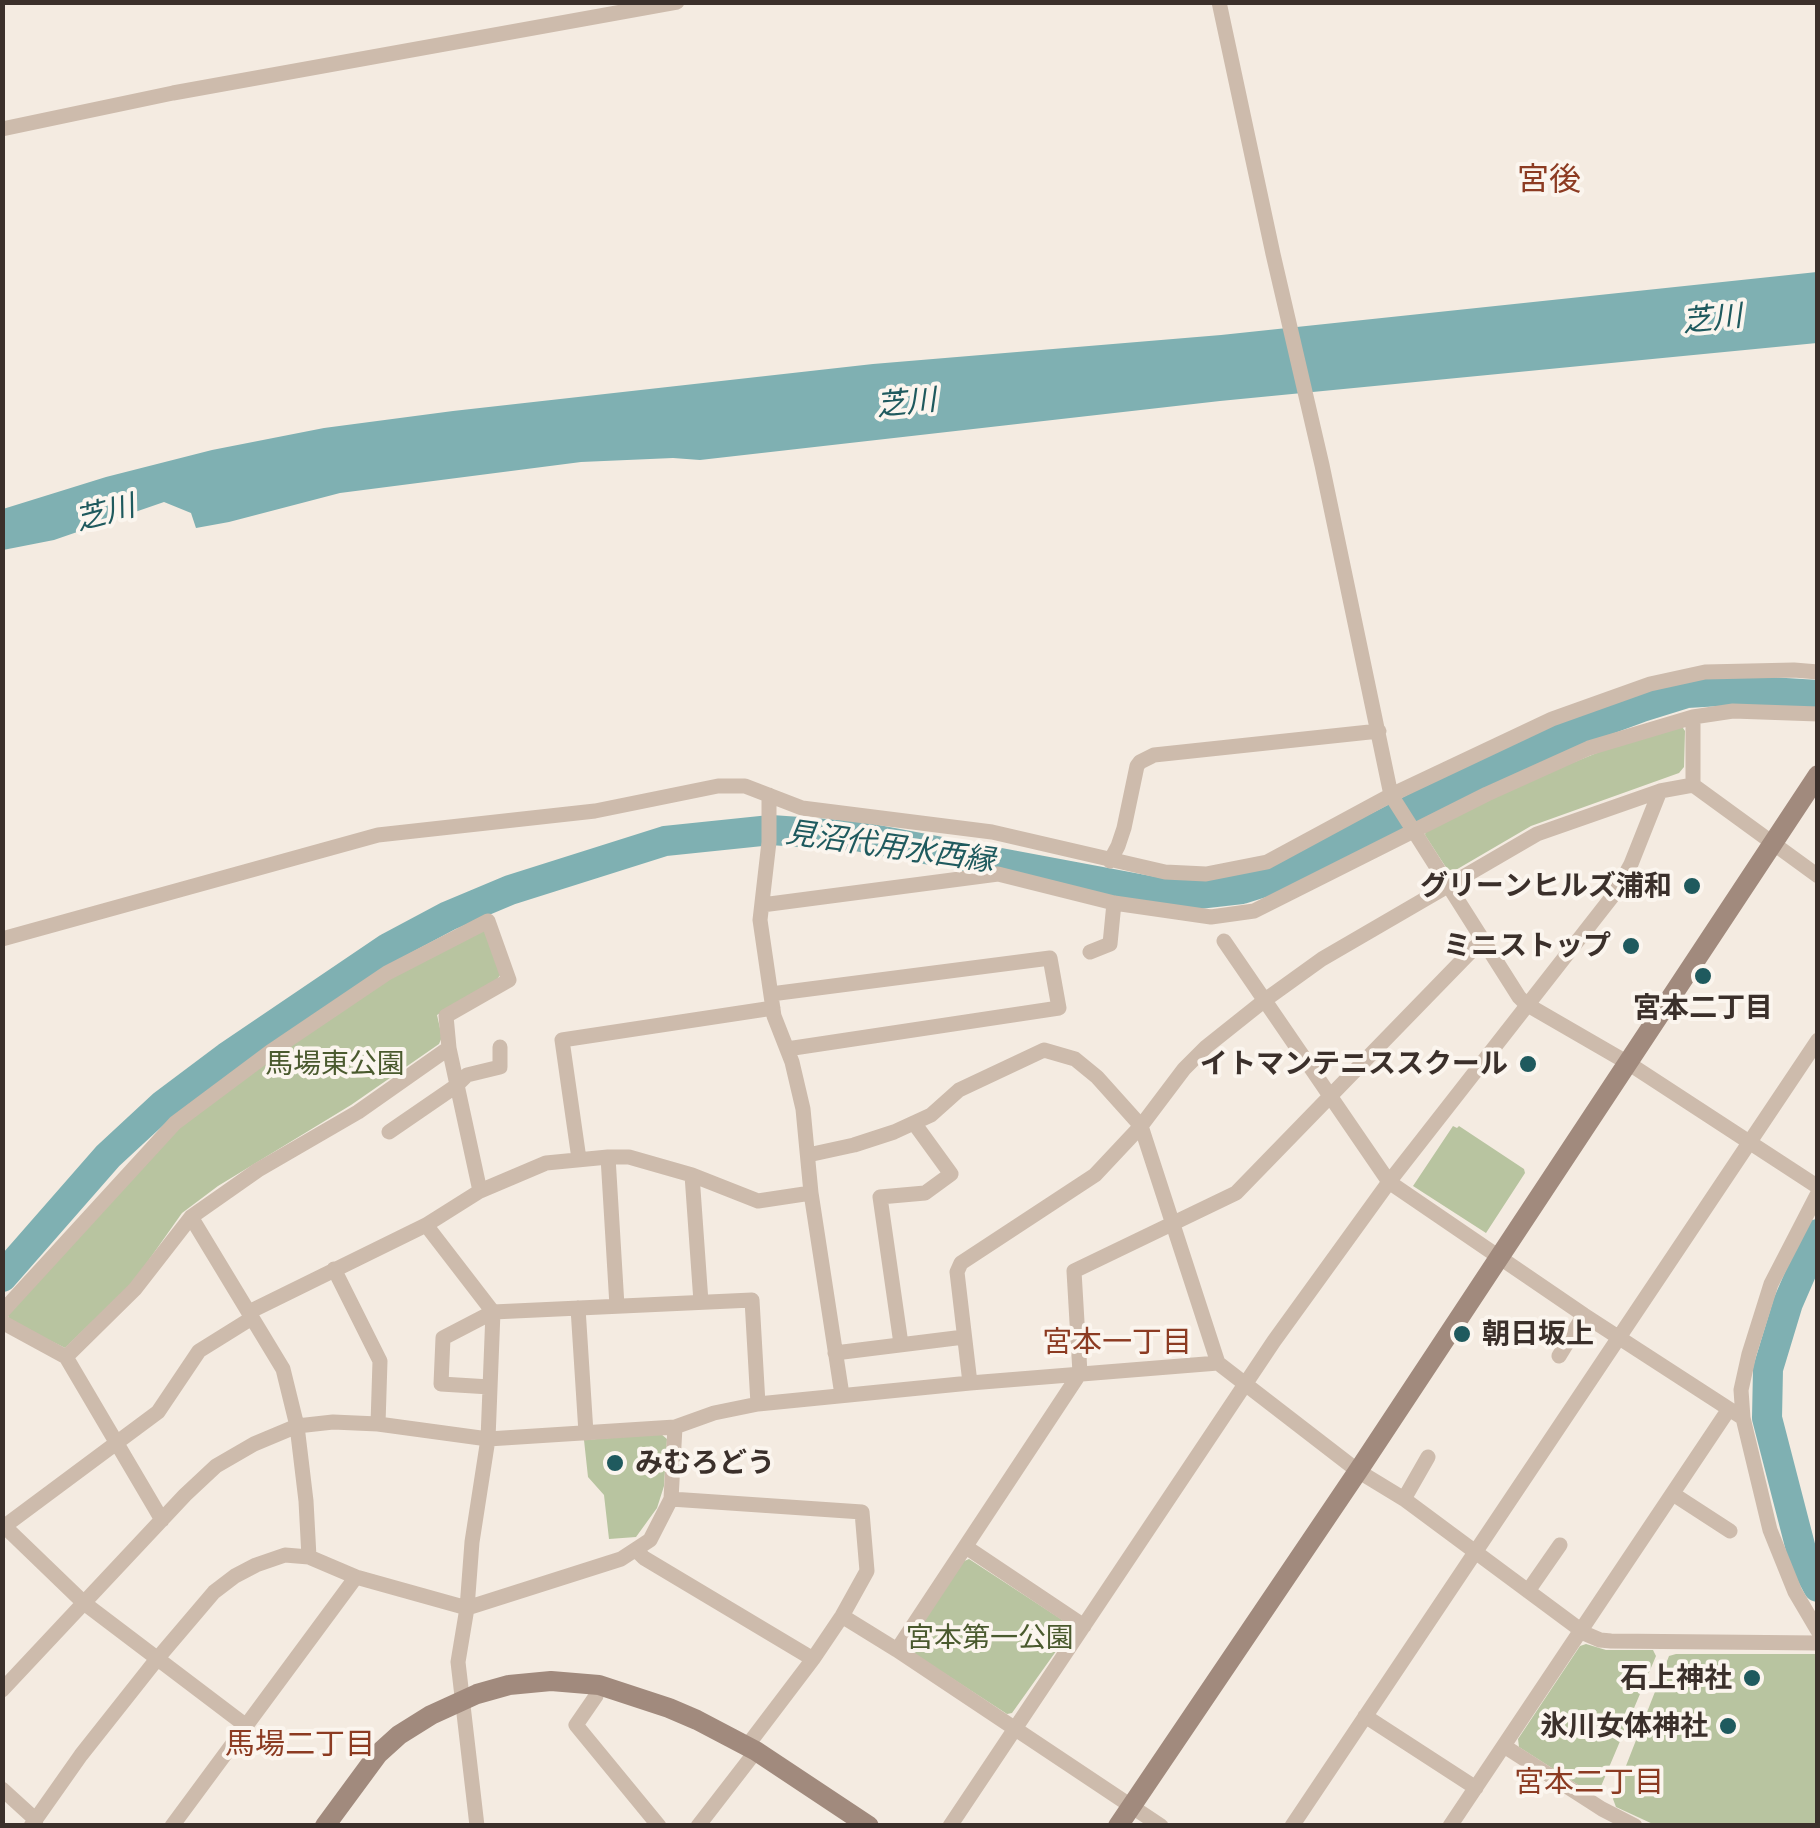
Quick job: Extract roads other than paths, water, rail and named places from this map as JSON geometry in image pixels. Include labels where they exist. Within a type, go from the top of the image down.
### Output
[{"type":"street","points":[[2,130],[172,93],[677,2]]},
{"type":"street","points":[[1219,2],[1394,798],[1526,1004],[1628,1063],[1818,1190],[1771,1284],[1749,1354],[1736,1414],[1673,1494],[1450,1826]]},
{"type":"street","points":[[2,939],[378,836],[595,810],[718,786],[745,786],[802,808],[992,832],[1165,872],[1206,874],[1267,862],[1552,719],[1650,684],[1706,672],[1818,672]]},
{"type":"street","points":[[762,905],[998,874],[1217,929],[1413,828],[1589,748],[1693,717],[1733,711],[1818,714]]},
{"type":"street","points":[[1693,717],[1693,785]]},
{"type":"street","points":[[1110,861],[1124,828],[1140,762],[1154,756],[1379,731]]},
{"type":"street","points":[[1118,1826],[1818,775]]},
{"type":"street","points":[[970,1383],[957,1272],[961,1263],[1095,1175],[1206,1047],[1322,959],[1537,834],[1660,792],[1693,785],[1818,876]]},
{"type":"street","points":[[950,1826],[1246,1384],[1389,1182],[1615,893],[1660,792]]},
{"type":"street","points":[[770,794],[760,920],[772,1001],[804,1109],[811,1193],[842,1395]]},
{"type":"street","points":[[1090,952],[1110,944],[1114,903]]},
{"type":"street","points":[[2,1312],[175,1123],[270,1052],[387,973],[488,921],[509,980],[446,1016],[456,1086],[480,1192]]},
{"type":"street","points":[[1217,929],[1389,1182],[1736,1414],[1770,1530],[1795,1592],[1818,1631]]},
{"type":"street","points":[[897,1650],[1080,1373],[1074,1271],[1236,1192],[1483,939]]},
{"type":"street","points":[[579,1159],[562,1040],[772,1001],[1050,958],[1059,1008],[787,1049]]},
{"type":"street","points":[[1292,1826],[1818,1040]]},
{"type":"street","points":[[388,1132],[466,1075],[500,1067],[500,1047]]},
{"type":"street","points":[[66,1357],[135,1289],[191,1217],[258,1170],[358,1112],[449,1048]]},
{"type":"street","points":[[808,1155],[854,1145],[914,1123],[931,1115],[959,1090],[1044,1050],[1074,1059],[1097,1077],[1141,1126],[1218,1364],[1358,1471],[1404,1499],[1600,1640],[1818,1643]]},
{"type":"street","points":[[901,1344],[880,1198],[925,1193],[951,1174],[914,1123]]},
{"type":"street","points":[[608,1156],[616,1306]]},
{"type":"street","points":[[245,1725],[84,1603],[3,1526],[158,1412],[199,1351],[250,1315],[334,1268],[426,1225],[480,1192],[546,1163],[629,1157],[692,1175],[758,1202],[811,1193]]},
{"type":"street","points":[[692,1175],[701,1302]]},
{"type":"street","points":[[191,1217],[284,1369],[297,1426],[309,1557]]},
{"type":"street","points":[[426,1225],[492,1312],[488,1439],[458,1662],[476,1826]]},
{"type":"street","points":[[334,1268],[380,1361],[378,1424]]},
{"type":"street","points":[[490,1387],[441,1384],[443,1338],[492,1312],[752,1300],[758,1404]]},
{"type":"street","points":[[578,1308],[586,1433]]},
{"type":"street","points":[[1558,1356],[1584,1315]]},
{"type":"street","points":[[2,1322],[66,1357],[162,1520]]},
{"type":"street","points":[[835,1352],[964,1336]]},
{"type":"street","points":[[2,1690],[216,1466],[297,1426],[333,1422],[378,1424],[488,1439],[586,1433],[675,1427],[714,1413],[758,1404],[1218,1364]]},
{"type":"street","points":[[2,1789],[34,1823],[82,1755],[214,1592],[256,1565],[285,1555],[309,1557],[356,1576],[466,1608],[622,1559],[650,1540],[671,1499],[675,1427]]},
{"type":"street","points":[[1404,1499],[1428,1458]]},
{"type":"street","points":[[1673,1494],[1730,1531]]},
{"type":"street","points":[[671,1499],[862,1512],[867,1571],[813,1660],[698,1826]]},
{"type":"street","points":[[1528,1591],[1560,1545]]},
{"type":"street","points":[[966,1548],[1084,1626]]},
{"type":"street","points":[[636,1550],[813,1660]]},
{"type":"street","points":[[172,1826],[356,1576]]},
{"type":"street","points":[[842,1616],[1162,1826]]},
{"type":"street","points":[[325,1826],[378,1754],[399,1735],[477,1694],[509,1685],[551,1681],[599,1685],[669,1708],[752,1749],[870,1826]]},
{"type":"street","points":[[599,1685],[576,1725],[659,1826]]},
{"type":"street","points":[[1365,1716],[1476,1788]]},
{"type":"street","points":[[1504,1746],[1635,1826]]},
{"type":"street","points":[[1595,1826],[1602,1809]]},
{"type":"water","name":"芝川","points":[[1817,272],[1817,343],[1220,401],[700,460],[581,462],[340,493],[196,528],[191,513],[164,502],[54,540],[3,550],[3,509],[212,450],[324,428],[873,364],[1221,335]]},
{"type":"waterway","name":"見沼代用水西縁","points":[[2,1277],[108,1156],[163,1105],[388,948],[448,916],[510,890],[665,841],[771,830],[856,836],[1155,892],[1198,894],[1242,889],[1280,877],[1561,737],[1642,707],[1687,693],[1736,690],[1818,695]]},
{"type":"waterway","name":"見沼代用水西縁","points":[[1818,1234],[1788,1303],[1768,1369],[1767,1418],[1804,1561],[1818,1587]]},
{"type":"place","name":"グリーンヒルズ浦和","points":[[1692,886]]},
{"type":"place","name":"ミニストップ","points":[[1631,946]]},
{"type":"place","name":"宮本二丁目","points":[[1703,976]]},
{"type":"place","name":"イトマンテニススクール","points":[[1528,1064]]},
{"type":"place","name":"朝日坂上","points":[[1462,1334]]},
{"type":"place","name":"みむろどう","points":[[615,1463]]},
{"type":"place","name":"石上神社","points":[[1752,1678]]},
{"type":"place","name":"氷川女体神社","points":[[1728,1726]]},
{"type":"district","name":"宮後","points":[[1549,180]]},
{"type":"district","name":"宮本一丁目","points":[[1117,1343]]},
{"type":"district","name":"馬場二丁目","points":[[300,1745]]},
{"type":"district","name":"宮本二丁目","points":[[1589,1783]]},
{"type":"park label","name":"馬場東公園","points":[[335,1064]]},
{"type":"park label","name":"宮本第一公園","points":[[990,1638]]}]
